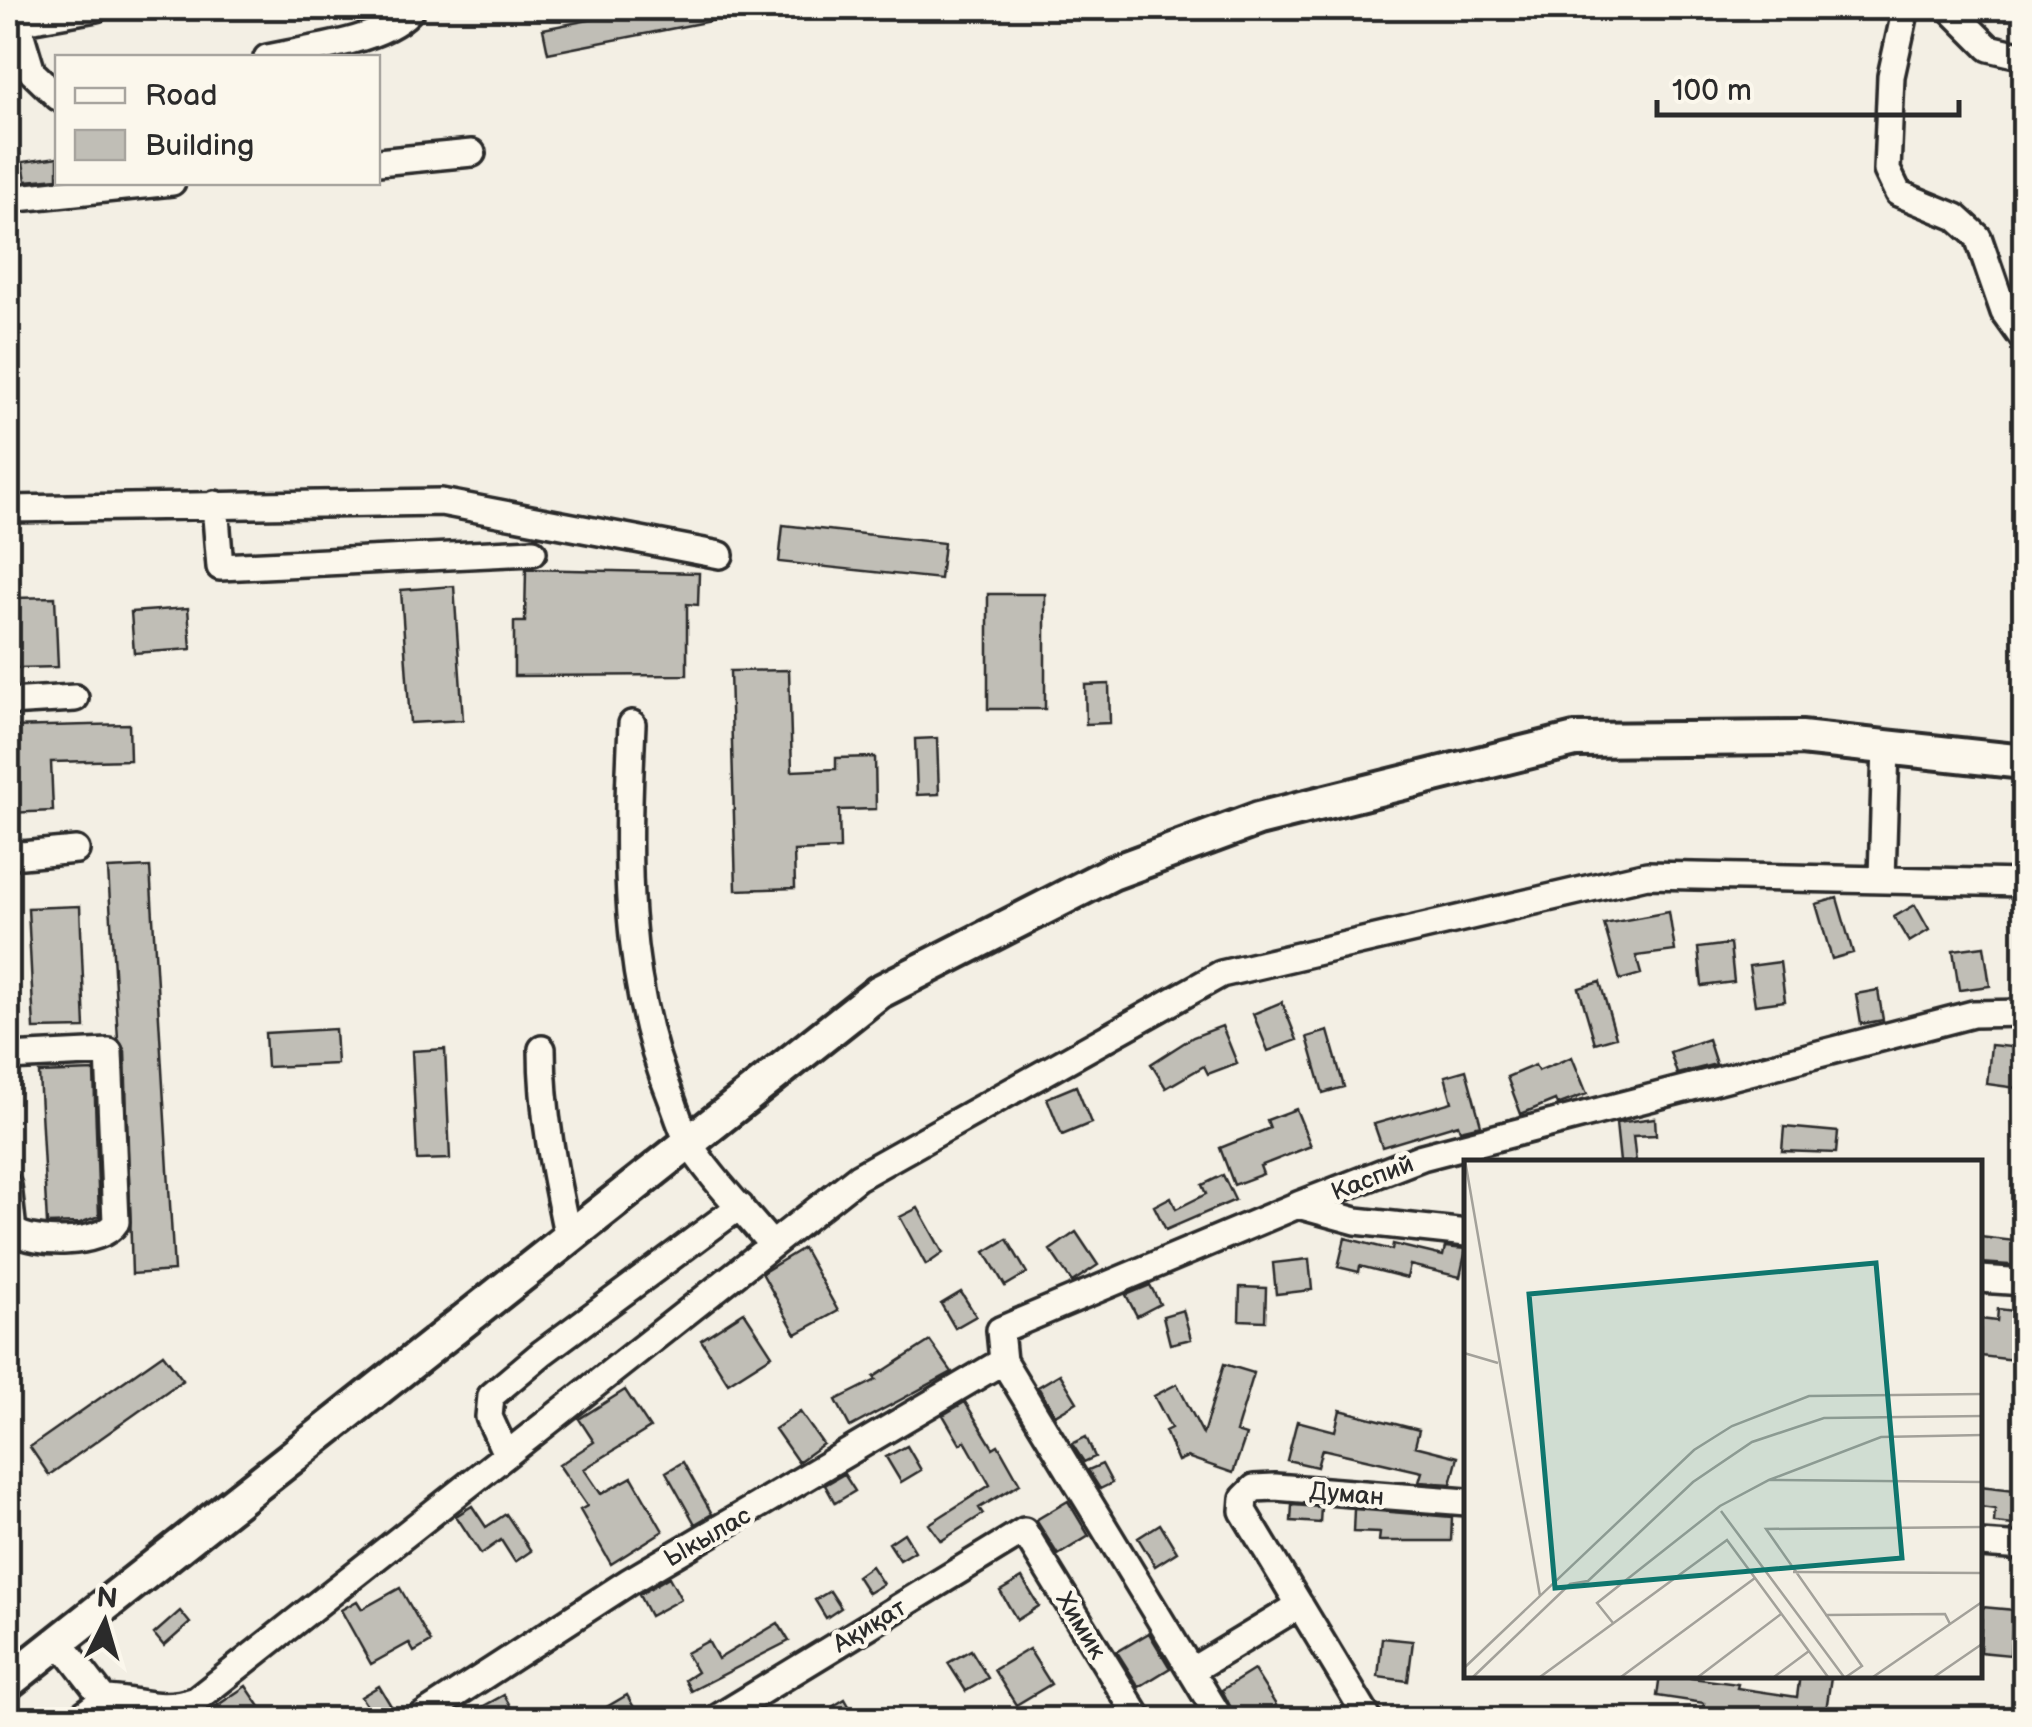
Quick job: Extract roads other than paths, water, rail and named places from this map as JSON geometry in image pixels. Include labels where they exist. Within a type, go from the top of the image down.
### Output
[{"type":"main road","points":[[8,1682],[878,992],[1112,873],[1258,819],[1575,740],[1801,738],[2024,762]]},
{"type":"street","points":[[55,94],[32,72],[14,15],[96,8]]},
{"type":"street","points":[[280,55],[365,36],[404,20],[412,8]]},
{"type":"street","points":[[1906,8],[1891,76],[1887,170],[1898,193],[1956,217],[1978,237],[2004,312],[2024,340]]},
{"type":"street","points":[[1949,8],[1989,48],[2024,56]]},
{"type":"street","points":[[380,162],[472,152]]},
{"type":"street","points":[[8,199],[143,185]]},
{"type":"street","points":[[8,509],[441,502],[720,555]]},
{"type":"street","points":[[215,504],[220,567],[533,552]]},
{"type":"street","points":[[8,702],[75,698]]},
{"type":"street","points":[[632,724],[627,845],[630,923],[656,1062],[689,1142],[771,1244]]},
{"type":"street","points":[[1882,878],[1886,747]]},
{"type":"street","points":[[8,852],[76,850]]},
{"type":"street","points":[[59,1641],[104,1700],[157,1708],[196,1700],[858,1178],[1221,974],[1647,875],[2024,883]]},
{"type":"street","name":"Каспий","points":[[1004,1361],[1000,1330],[1422,1157],[1973,1014],[2024,1013]]},
{"type":"street","points":[[542,1049],[546,1129],[568,1238]]},
{"type":"street","points":[[8,1058],[109,1052],[116,1222],[100,1236],[25,1239],[14,1230],[8,1186]]},
{"type":"street","points":[[1298,1205],[1356,1221],[1464,1234]]},
{"type":"street","points":[[506,1454],[488,1417],[491,1396],[542,1353],[740,1206]]},
{"type":"street","points":[[1982,1278],[2024,1282]]},
{"type":"street","points":[[1004,1361],[1222,1720]]},
{"type":"street","name":"Ыкылас","points":[[416,1720],[630,1581],[1004,1361]]},
{"type":"street","name":"Думан","points":[[1300,1605],[1243,1511],[1244,1498],[1254,1488],[1464,1502]]},
{"type":"street","name":"Ақиқат","points":[[714,1720],[1024,1531]]},
{"type":"street","name":"Химик","points":[[1024,1531],[1140,1720]]},
{"type":"street","points":[[1982,1544],[2024,1548]]},
{"type":"street","points":[[1192,1671],[1300,1605],[1369,1720]]},
{"type":"street","points":[[76,1720],[104,1700]]}]
